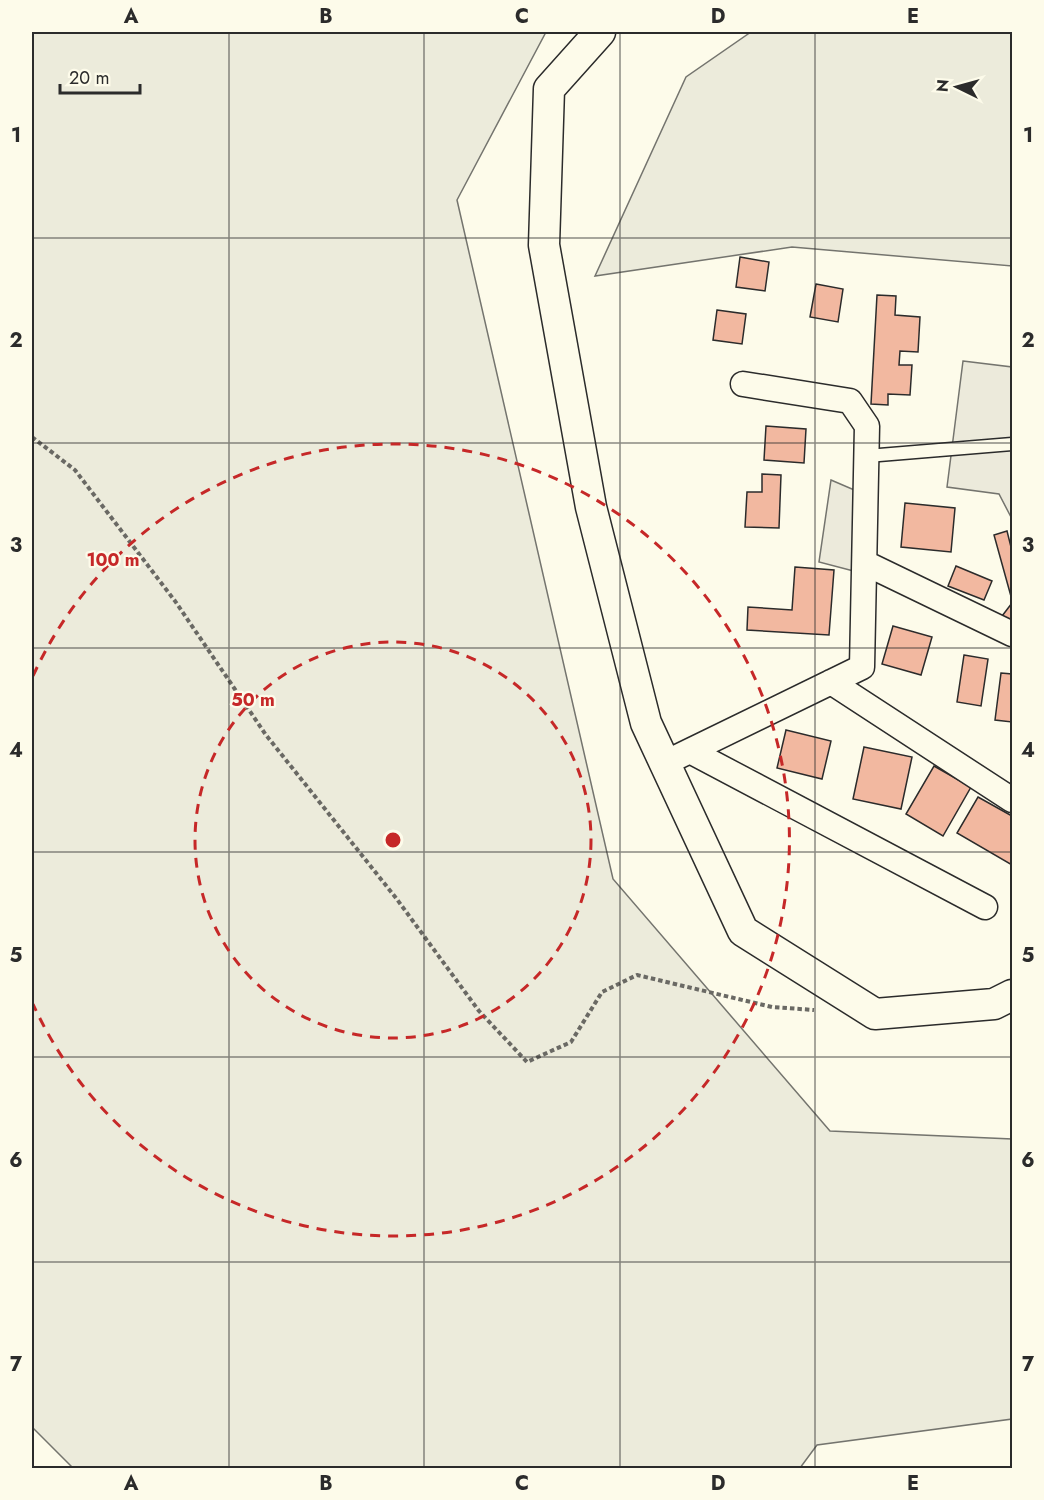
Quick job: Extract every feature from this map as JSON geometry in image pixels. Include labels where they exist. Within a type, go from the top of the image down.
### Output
[{"type":"street","points":[[600,32],[549,89],[544,245],[591,507],[646,723],[677,757],[744,931],[875,1014],[994,1004],[1012,995]]},
{"type":"street","points":[[677,757],[862,667],[867,426],[850,401],[743,384]]},
{"type":"street","points":[[865,563],[1012,634]]},
{"type":"street","points":[[831,681],[1012,800]]},
{"type":"street","points":[[677,757],[985,907]]},
{"type":"lane","points":[[867,456],[1012,444]]},
{"type":"path","points":[[32,437],[75,470],[175,601],[266,735],[396,898],[479,1011],[527,1062],[571,1042],[602,992],[636,975],[772,1007],[818,1010]]},
{"type":"shaded area","points":[[32,32],[546,32],[457,200],[613,879],[830,1131],[1012,1139],[1012,1419],[817,1445],[800,1468],[73,1468],[32,1427]]},
{"type":"shaded area","points":[[751,32],[1012,32],[1012,266],[792,247],[595,276],[686,77]]},
{"type":"shaded area","points":[[963,361],[1012,367],[1012,519],[999,494],[947,487]]},
{"type":"shaded area","points":[[831,480],[866,495],[865,574],[819,562]]},
{"type":"building","points":[[740,257],[769,262],[765,291],[736,287]]},
{"type":"building","points":[[816,284],[843,289],[838,322],[810,317]]},
{"type":"building","points":[[877,295],[896,296],[895,315],[920,317],[918,352],[900,351],[899,365],[912,365],[910,395],[888,394],[888,405],[871,404]]},
{"type":"building","points":[[717,310],[746,314],[742,344],[713,340]]},
{"type":"building","points":[[766,426],[806,429],[804,463],[764,460]]},
{"type":"building","points":[[762,474],[781,475],[779,528],[745,527],[747,492],[762,492]]},
{"type":"building","points":[[905,503],[955,508],[951,552],[901,547]]},
{"type":"building","points":[[1007,531],[1012,551],[1012,600],[994,535]]},
{"type":"building","points":[[956,566],[992,581],[984,600],[948,586]]},
{"type":"building","points":[[795,567],[834,570],[829,635],[747,630],[748,607],[792,610]]},
{"type":"building","points":[[1012,603],[1012,625],[999,620]]},
{"type":"building","points":[[893,626],[932,637],[921,675],[882,664]]},
{"type":"building","points":[[964,655],[988,659],[981,706],[957,702]]},
{"type":"building","points":[[1001,673],[1012,674],[1012,722],[995,720]]},
{"type":"building","points":[[786,730],[831,741],[822,779],[777,768]]},
{"type":"building","points":[[864,747],[912,757],[901,809],[853,799]]},
{"type":"building","points":[[934,766],[971,787],[943,836],[906,814]]},
{"type":"building","points":[[978,797],[1012,816],[1012,865],[957,833]]}]
